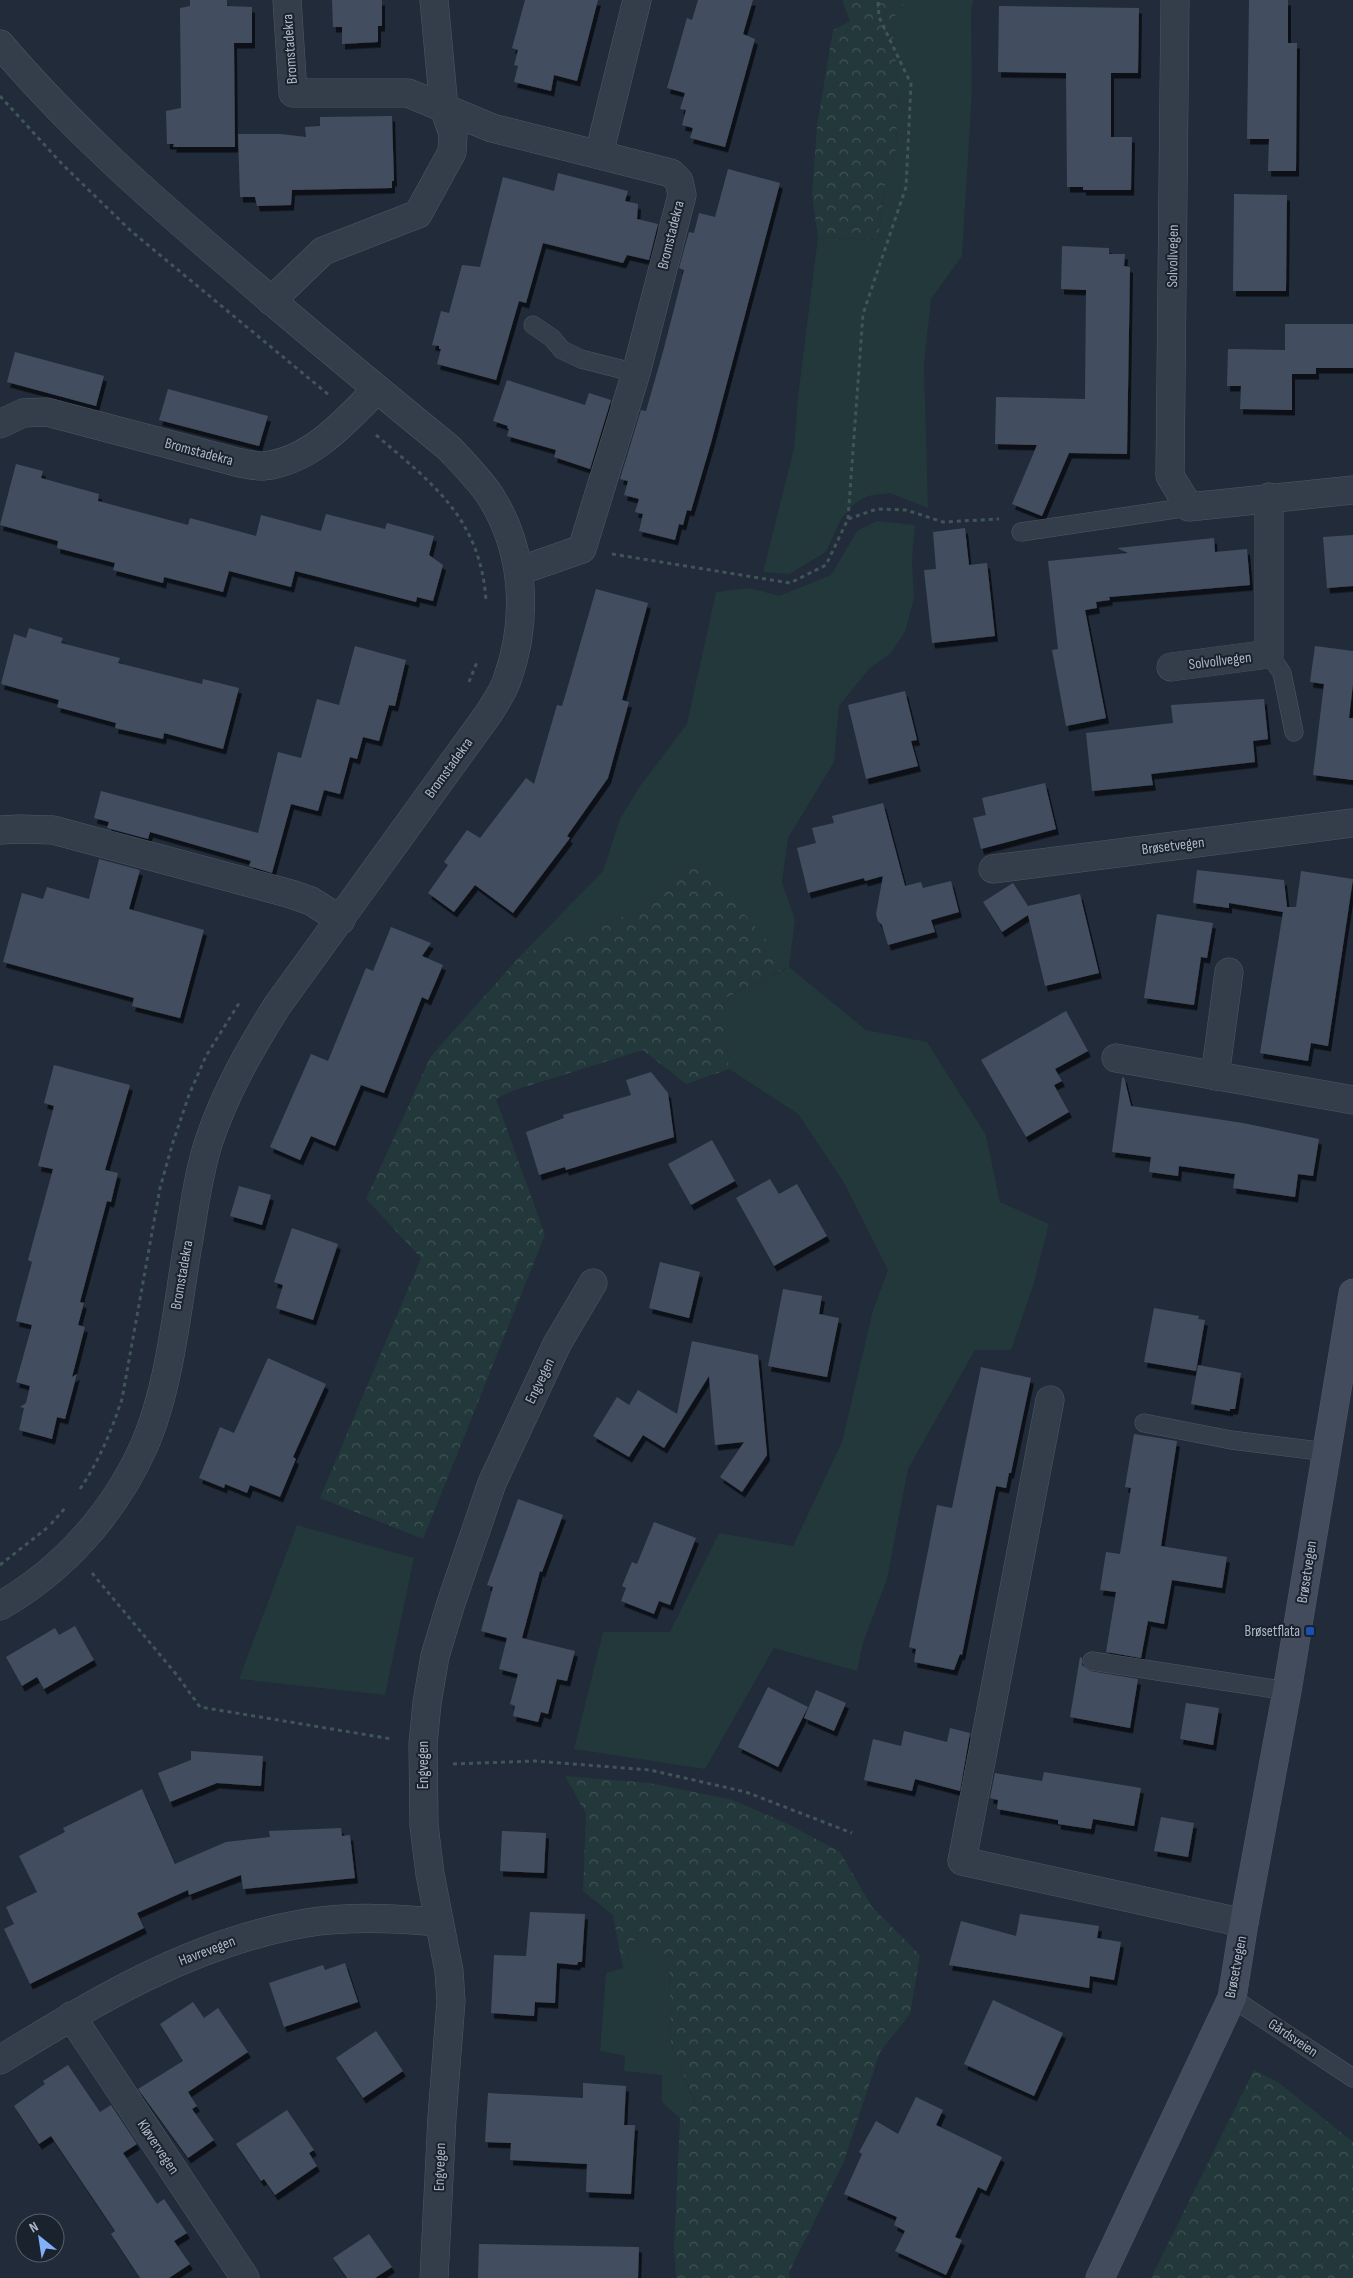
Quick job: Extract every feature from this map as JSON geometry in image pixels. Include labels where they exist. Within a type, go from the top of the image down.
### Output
[{"type":"street","name":"Bromstadekra","points":[[287,0],[293,93],[408,93],[492,128],[671,173],[679,181],[682,195],[636,373],[582,549]]},
{"type":"street","points":[[271,300],[323,251],[418,214],[452,152],[453,134],[444,108],[434,0]]},
{"type":"street","points":[[599,154],[638,0]]},
{"type":"street","name":"Solvollvegen","points":[[1175,0],[1170,476],[1189,508]]},
{"type":"street","name":"Bromstadekra","points":[[0,44],[72,123],[137,186],[449,448],[472,471],[489,494],[502,518],[513,545],[518,570],[522,611],[516,652],[507,682],[489,713],[341,920],[276,1006],[249,1050],[228,1092],[209,1141],[198,1183],[166,1370],[156,1410],[144,1446],[126,1481],[100,1519],[74,1551],[42,1578],[0,1606]]},
{"type":"street","name":"Bromstadekra","points":[[0,424],[23,413],[47,412],[236,462],[262,466],[289,461],[307,451],[352,415],[377,389]]},
{"type":"street","points":[[1189,508],[1269,497],[1353,490]]},
{"type":"street","name":"Solvollvegen","points":[[1171,667],[1269,654],[1269,497]]},
{"type":"street","points":[[518,570],[582,549]]},
{"type":"street","name":"Brøsetvegen","points":[[993,869],[1353,823]]},
{"type":"street","points":[[0,830],[20,828],[53,830],[291,894],[311,901],[341,920]]},
{"type":"street","points":[[1215,1076],[1229,972]]},
{"type":"street","points":[[1116,1058],[1353,1100]]},
{"type":"street","name":"Engvegen","points":[[434,2278],[442,2117],[451,2000],[449,1971],[438,1922],[424,1825],[422,1754],[427,1703],[436,1656],[451,1602],[492,1483],[557,1344],[593,1283]]},
{"type":"street","name":"Brøsetvegen","points":[[1100,2278],[1232,1998],[1287,1691],[1353,1293]]},
{"type":"street","points":[[1050,1400],[962,1861],[1244,1923]]},
{"type":"street","name":"Havrevegen","points":[[0,2060],[114,1992],[172,1965],[244,1937],[306,1923],[356,1918],[438,1922]]},
{"type":"street","name":"Kløvervegen","points":[[71,2016],[245,2278]]},
{"type":"lane","points":[[533,325],[552,338],[562,350],[568,353],[581,359],[636,373]]},
{"type":"lane","points":[[1021,532],[1189,508]]},
{"type":"lane","name":"Solvollvegen","points":[[1269,654],[1282,674],[1294,732]]},
{"type":"lane","points":[[1144,1423],[1231,1440],[1327,1452]]},
{"type":"lane","points":[[1092,1661],[1287,1691]]},
{"type":"lane","name":"Gårdsveien","points":[[1232,1998],[1353,2078]]},
{"type":"path","points":[[582,549],[790,583],[826,565],[848,519],[863,314],[906,187],[911,84],[879,17],[878,0]]},
{"type":"path","points":[[0,96],[62,164],[131,231],[433,484],[455,509],[471,535],[479,554],[486,603]]},
{"type":"path","points":[[848,519],[877,509],[906,510],[942,522],[1012,519],[1021,532]]},
{"type":"path","points":[[466,687],[480,654]]},
{"type":"path","points":[[79,1490],[96,1465],[111,1432],[122,1399],[160,1188],[173,1142],[189,1095],[206,1056],[245,994]]},
{"type":"path","points":[[0,1565],[47,1528],[68,1504]]},
{"type":"path","points":[[74,1551],[176,1674],[200,1707],[422,1754],[650,1770],[746,1792],[852,1833]]},
{"type":"green space","points":[[842,0],[907,0],[892,20],[898,84],[896,149],[885,182],[878,240],[818,237],[812,195],[817,126],[833,30],[850,21]]},
{"type":"green space","points":[[907,0],[973,0],[971,13],[972,91],[962,256],[931,299],[924,364],[928,508],[890,493],[868,496],[854,504],[841,519],[826,552],[789,574],[763,572],[794,448],[798,397],[818,237],[878,240],[885,182],[896,149],[898,84],[892,20]]},
{"type":"green space","points":[[877,521],[915,525],[912,560],[914,598],[905,632],[890,654],[869,669],[839,706],[834,762],[788,838],[782,882],[795,920],[789,967],[866,1030],[927,1042],[986,1135],[1000,1202],[1049,1224],[1033,1286],[1011,1350],[975,1350],[908,1469],[887,1579],[863,1643],[857,1671],[774,1648],[705,1769],[574,1749],[603,1632],[670,1632],[719,1533],[793,1546],[842,1442],[873,1310],[888,1270],[843,1181],[798,1114],[729,1069],[722,999],[788,968],[693,853],[652,906],[522,954],[603,871],[620,819],[640,786],[687,724],[716,592],[750,588],[779,596],[831,575],[857,531]]},
{"type":"green space","points":[[693,853],[789,967],[723,999],[729,1069],[686,1084],[643,1050],[515,1090],[496,1099],[545,1235],[423,1539],[320,1498],[421,1258],[366,1199],[431,1056],[522,954],[652,906]]},
{"type":"green space","points":[[297,1525],[414,1558],[385,1695],[239,1679]]},
{"type":"green space","points":[[565,1776],[650,1783],[733,1800],[790,1825],[840,1852],[872,1907],[920,1955],[910,2014],[880,2052],[843,2164],[789,2272],[790,2278],[676,2278],[674,2248],[680,2118],[695,2102],[671,2044],[669,1957],[635,1939],[623,1968],[613,1915],[583,1891],[586,1814]]},
{"type":"green space","points":[[635,1939],[669,1957],[671,2044],[695,2103],[680,2118],[662,2102],[662,2075],[624,2071],[625,2056],[600,2051],[606,1973],[623,1968]]},
{"type":"green space","points":[[1254,2070],[1278,2082],[1353,2142],[1353,2278],[1151,2278]]},
{"type":"building","points":[[190,0],[227,0],[227,6],[252,7],[252,43],[234,43],[235,147],[173,147],[174,144],[167,144],[166,111],[181,108],[180,8],[190,6]]},
{"type":"building","points":[[332,0],[382,0],[382,26],[378,26],[378,42],[342,44],[342,27],[333,27]]},
{"type":"building","points":[[525,0],[598,0],[577,81],[554,75],[551,91],[514,82],[518,66],[514,65],[518,50],[512,48]]},
{"type":"building","points":[[698,0],[753,0],[743,34],[755,39],[725,147],[690,138],[693,128],[682,125],[686,110],[680,109],[685,93],[667,88],[687,18],[692,20]]},
{"type":"building","points":[[1249,0],[1288,0],[1288,43],[1297,43],[1296,171],[1268,171],[1269,139],[1247,139]]},
{"type":"building","points":[[999,6],[1139,8],[1138,73],[1111,73],[1111,137],[1132,137],[1131,190],[1083,190],[1083,187],[1067,187],[1066,73],[998,72]]},
{"type":"building","points":[[392,116],[394,181],[392,181],[392,188],[292,190],[291,205],[257,206],[255,197],[240,197],[238,134],[281,134],[306,137],[305,127],[320,126],[320,117]]},
{"type":"building","points":[[728,169],[780,183],[691,511],[687,510],[683,525],[679,524],[675,540],[639,531],[643,514],[635,512],[639,499],[624,495],[628,481],[620,479],[641,410],[646,411],[664,348],[684,270],[679,268],[689,232],[694,233],[699,213],[715,217]]},
{"type":"building","points":[[558,173],[628,191],[625,201],[638,204],[637,219],[658,224],[649,260],[627,255],[623,263],[543,243],[526,303],[519,301],[496,380],[437,364],[441,349],[439,349],[439,346],[432,345],[441,311],[449,313],[462,265],[480,267],[503,177],[554,191]]},
{"type":"building","points":[[1234,194],[1287,195],[1286,291],[1233,291]]},
{"type":"building","points":[[1062,246],[1109,248],[1109,254],[1125,254],[1124,266],[1130,267],[1127,454],[1069,453],[1042,516],[1012,504],[1037,445],[995,444],[996,397],[1085,399],[1086,290],[1061,289]]},
{"type":"building","points":[[1285,324],[1353,324],[1353,368],[1316,368],[1316,374],[1292,374],[1292,410],[1240,409],[1241,386],[1227,386],[1228,349],[1285,350]]},
{"type":"building","points":[[15,352],[104,376],[96,406],[7,382]]},
{"type":"building","points":[[507,380],[585,405],[589,393],[611,400],[590,469],[554,457],[556,450],[507,436],[508,426],[493,421]]},
{"type":"building","points":[[168,389],[268,416],[259,446],[159,420]]},
{"type":"building","points":[[16,464],[43,471],[41,478],[99,494],[98,501],[188,525],[190,518],[256,536],[261,515],[321,531],[326,514],[385,529],[387,523],[434,536],[429,555],[443,565],[433,601],[417,597],[416,602],[295,571],[291,587],[229,571],[223,592],[164,577],[163,583],[113,570],[115,563],[57,548],[58,541],[0,525]]},
{"type":"building","points":[[965,528],[969,565],[987,563],[995,636],[932,643],[924,570],[936,569],[933,532]]},
{"type":"building","points":[[1353,535],[1353,586],[1327,588],[1323,537]]},
{"type":"building","points":[[1214,538],[1215,552],[1247,549],[1250,585],[1109,597],[1110,600],[1096,602],[1097,608],[1085,610],[1106,718],[1066,726],[1052,650],[1058,649],[1048,561],[1128,553],[1117,548]]},
{"type":"building","points":[[596,589],[648,603],[622,700],[629,702],[608,778],[567,836],[570,838],[513,913],[475,885],[454,912],[428,893],[448,865],[444,862],[467,830],[480,838],[526,778],[534,784],[557,705],[562,706]]},
{"type":"building","points":[[29,628],[63,638],[61,643],[120,658],[118,663],[202,684],[203,679],[239,688],[223,749],[164,733],[163,739],[115,728],[116,723],[57,707],[59,700],[1,684],[14,634],[26,638]]},
{"type":"building","points":[[355,646],[406,660],[395,706],[389,705],[379,741],[363,737],[357,759],[350,757],[340,794],[324,790],[318,811],[291,804],[272,873],[249,866],[251,861],[150,832],[148,839],[107,828],[109,822],[94,818],[101,791],[258,833],[278,752],[301,758],[317,699],[339,705]]},
{"type":"building","points":[[1315,646],[1353,651],[1353,684],[1349,718],[1353,718],[1353,780],[1313,775],[1324,684],[1310,682]]},
{"type":"building","points":[[905,691],[917,740],[911,741],[918,766],[866,779],[848,705]]},
{"type":"building","points":[[1264,699],[1268,739],[1253,741],[1255,762],[1151,774],[1153,785],[1092,791],[1086,733],[1173,723],[1171,705]]},
{"type":"building","points":[[1045,783],[1056,829],[981,849],[973,818],[986,815],[982,798]]},
{"type":"building","points":[[883,803],[905,886],[921,882],[923,888],[951,881],[959,912],[931,920],[935,932],[888,945],[882,925],[878,921],[876,914],[883,876],[865,881],[864,878],[808,893],[797,848],[816,843],[812,828],[834,823],[832,816]]},
{"type":"building","points":[[99,859],[140,870],[129,909],[204,930],[180,1018],[132,1006],[134,998],[3,962],[22,893],[43,899],[47,887],[89,899]]},
{"type":"building","points":[[1197,870],[1284,880],[1287,907],[1296,907],[1301,871],[1353,879],[1328,1046],[1311,1043],[1308,1061],[1260,1053],[1283,912],[1229,903],[1229,908],[1193,903]]},
{"type":"building","points":[[1013,883],[1028,906],[1080,894],[1099,973],[1045,986],[1028,915],[1002,932],[983,902]]},
{"type":"building","points":[[1157,914],[1213,923],[1207,958],[1201,957],[1194,1005],[1144,998]]},
{"type":"building","points":[[391,927],[431,943],[422,956],[443,965],[428,1000],[422,997],[384,1093],[361,1085],[335,1146],[311,1136],[300,1160],[270,1147],[311,1054],[328,1061],[366,968],[373,971]]},
{"type":"building","points":[[1066,1011],[1088,1051],[1055,1069],[1062,1081],[1054,1085],[1069,1112],[1026,1137],[981,1060]]},
{"type":"building","points":[[54,1065],[130,1085],[105,1170],[118,1173],[111,1202],[107,1201],[80,1302],[84,1303],[78,1325],[85,1327],[72,1377],[77,1374],[65,1419],[57,1417],[52,1439],[19,1430],[24,1408],[20,1407],[26,1403],[30,1386],[16,1382],[32,1325],[16,1321],[32,1262],[28,1260],[53,1169],[38,1166],[54,1106],[44,1103]]},
{"type":"building","points":[[651,1072],[668,1093],[674,1137],[566,1170],[565,1167],[539,1175],[526,1132],[564,1118],[563,1115],[631,1095],[626,1080]]},
{"type":"building","points":[[1124,1077],[1131,1106],[1243,1123],[1319,1139],[1313,1176],[1298,1174],[1295,1197],[1233,1188],[1235,1174],[1179,1166],[1178,1176],[1149,1172],[1151,1157],[1112,1152],[1122,1078]]},
{"type":"building","points":[[712,1140],[735,1181],[691,1205],[668,1164]]},
{"type":"building","points":[[770,1179],[779,1194],[797,1184],[827,1236],[774,1266],[736,1198]]},
{"type":"building","points":[[239,1186],[271,1195],[262,1225],[230,1216]]},
{"type":"building","points":[[292,1228],[338,1244],[313,1320],[276,1308],[283,1285],[274,1282]]},
{"type":"building","points":[[660,1262],[700,1272],[689,1318],[649,1308]]},
{"type":"building","points":[[783,1289],[822,1296],[819,1314],[839,1318],[827,1377],[768,1366]]},
{"type":"building","points":[[1154,1308],[1199,1316],[1198,1319],[1205,1320],[1196,1371],[1144,1362]]},
{"type":"building","points":[[692,1341],[758,1355],[767,1455],[742,1492],[720,1477],[744,1442],[715,1445],[709,1376],[664,1448],[643,1435],[629,1457],[593,1436],[617,1397],[629,1405],[638,1390],[677,1414]]},
{"type":"building","points":[[268,1358],[326,1384],[293,1457],[296,1459],[280,1497],[250,1485],[247,1493],[225,1484],[224,1488],[199,1478],[220,1427],[234,1433]]},
{"type":"building","points":[[1198,1365],[1241,1373],[1235,1409],[1230,1409],[1230,1411],[1191,1404]]},
{"type":"building","points":[[981,1367],[1031,1378],[1011,1473],[1009,1473],[1006,1488],[996,1486],[962,1655],[960,1654],[954,1670],[914,1662],[916,1649],[909,1647],[937,1505],[952,1508]]},
{"type":"building","points":[[1134,1434],[1177,1441],[1161,1546],[1227,1557],[1222,1588],[1172,1580],[1164,1624],[1148,1621],[1141,1658],[1106,1652],[1116,1592],[1100,1590],[1106,1552],[1120,1554],[1131,1488],[1125,1487]]},
{"type":"building","points":[[518,1499],[563,1515],[542,1572],[540,1571],[522,1638],[575,1651],[567,1681],[557,1679],[548,1714],[541,1712],[538,1722],[513,1716],[515,1706],[510,1704],[518,1674],[499,1669],[507,1638],[481,1631],[493,1587],[487,1585]]},
{"type":"building","points":[[654,1522],[696,1538],[670,1605],[659,1601],[654,1614],[621,1601],[626,1588],[622,1586],[632,1562],[637,1564]]},
{"type":"building","points":[[75,1626],[94,1660],[44,1689],[37,1677],[22,1686],[6,1657],[55,1628],[59,1635]]},
{"type":"building","points":[[1080,1657],[1082,1658],[1082,1665],[1090,1671],[1138,1679],[1130,1728],[1070,1717]]},
{"type":"building","points":[[768,1687],[808,1707],[778,1767],[738,1747]]},
{"type":"building","points":[[816,1690],[846,1703],[834,1731],[804,1718]]},
{"type":"building","points":[[1186,1703],[1219,1708],[1213,1745],[1180,1739]]},
{"type":"building","points":[[950,1728],[970,1733],[960,1791],[915,1779],[912,1791],[864,1780],[873,1739],[901,1746],[904,1731],[947,1742]]},
{"type":"building","points":[[191,1751],[263,1756],[261,1786],[217,1783],[170,1802],[158,1773],[191,1760]]},
{"type":"building","points":[[1044,1772],[1141,1788],[1134,1826],[1093,1819],[1091,1829],[1058,1824],[1058,1820],[997,1809],[998,1800],[990,1798],[995,1773],[1042,1781]]},
{"type":"building","points":[[142,1789],[175,1864],[226,1842],[270,1837],[269,1831],[341,1828],[342,1836],[350,1835],[355,1878],[243,1889],[241,1875],[189,1895],[188,1890],[137,1913],[144,1928],[30,1984],[4,1929],[14,1924],[6,1907],[37,1892],[19,1856],[65,1832],[63,1828]]},
{"type":"building","points":[[1161,1817],[1194,1823],[1188,1857],[1154,1851]]},
{"type":"building","points":[[502,1831],[546,1833],[544,1873],[500,1871]]},
{"type":"building","points":[[530,1912],[585,1914],[582,1962],[578,1962],[577,1965],[557,1963],[555,2003],[535,2002],[534,2016],[491,2013],[494,1955],[526,1956]]},
{"type":"building","points":[[1020,1914],[1099,1926],[1097,1938],[1121,1942],[1114,1980],[1090,1976],[1089,1988],[949,1965],[961,1921],[1016,1936]]},
{"type":"building","points":[[345,1963],[358,2002],[284,2027],[269,1983],[323,1965],[325,1970]]},
{"type":"building","points":[[993,2000],[1063,2033],[1034,2096],[964,2064]]},
{"type":"building","points":[[193,2002],[204,2018],[218,2008],[248,2052],[188,2092],[197,2106],[192,2109],[214,2140],[188,2158],[138,2089],[183,2061],[160,2024]]},
{"type":"building","points":[[376,2031],[403,2071],[363,2098],[336,2058]]},
{"type":"building","points":[[68,2065],[100,2112],[111,2105],[137,2144],[123,2153],[157,2204],[164,2199],[187,2233],[174,2241],[190,2264],[169,2278],[140,2278],[111,2234],[115,2231],[51,2136],[39,2144],[14,2106],[45,2084],[43,2081]]},
{"type":"building","points":[[583,2083],[626,2086],[624,2125],[635,2125],[631,2194],[586,2192],[587,2164],[510,2160],[511,2143],[485,2142],[488,2093],[583,2098]]},
{"type":"building","points":[[916,2097],[943,2110],[936,2125],[1002,2157],[986,2191],[978,2187],[955,2237],[962,2240],[946,2275],[895,2251],[905,2231],[894,2225],[897,2217],[844,2194],[862,2154],[859,2152],[876,2121],[898,2134]]},
{"type":"building","points":[[287,2110],[314,2150],[309,2153],[317,2166],[275,2195],[264,2179],[261,2181],[236,2144]]},
{"type":"building","points":[[369,2234],[392,2267],[375,2278],[347,2278],[333,2258]]},
{"type":"building","points":[[479,2244],[639,2247],[638,2278],[478,2278]]},
{"type":"place","name":"Brøsetflata","points":[[1310,1631]]}]
